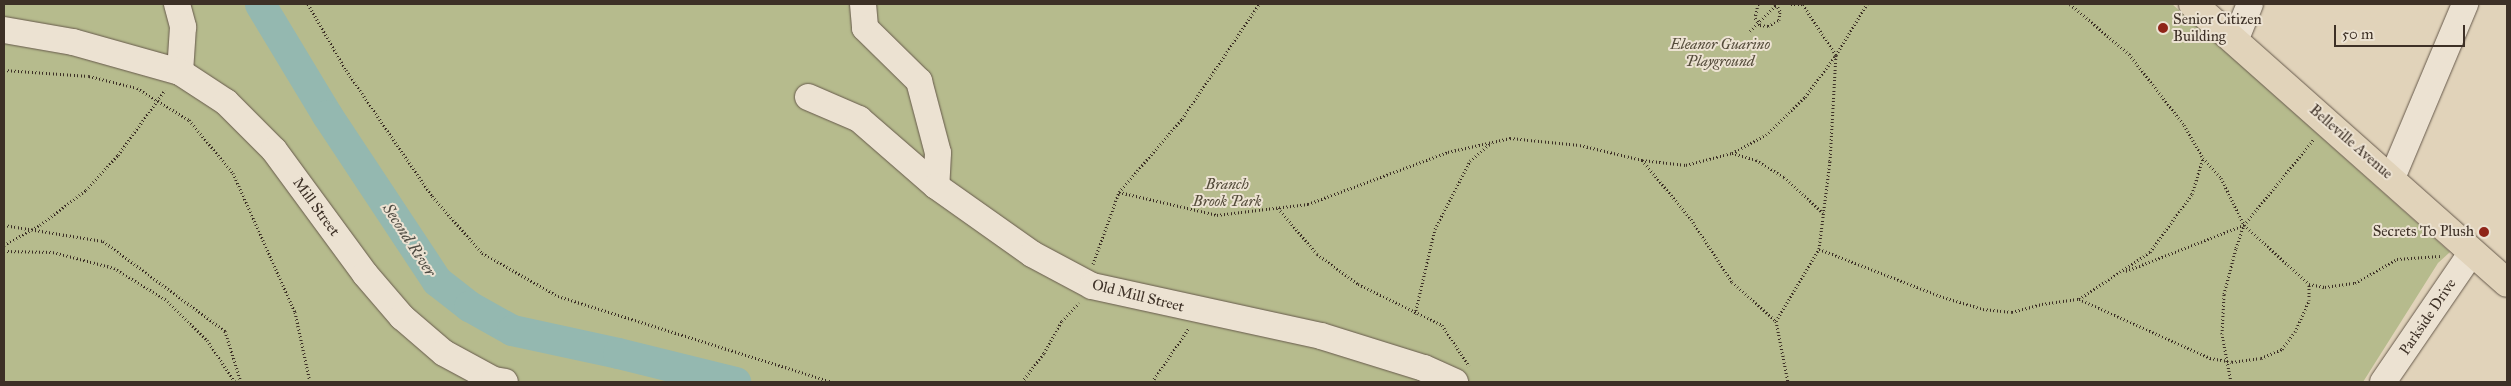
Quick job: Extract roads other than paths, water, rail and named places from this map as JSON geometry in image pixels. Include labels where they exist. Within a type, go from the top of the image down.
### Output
[{"type":"main road","name":"Belleville Avenue","points":[[2193,4],[2392,178],[2507,283]]},
{"type":"street","points":[[178,4],[183,27],[180,72]]},
{"type":"street","points":[[864,4],[865,28],[919,81],[938,153],[936,186]]},
{"type":"street","points":[[2235,41],[2250,4]]},
{"type":"street","points":[[2392,178],[2464,4]]},
{"type":"street","name":"Mill Street","points":[[4,30],[73,42],[180,72],[226,102],[274,150],[365,274],[402,317],[444,352],[494,380],[505,382]]},
{"type":"street","name":"Old Mill Street","points":[[808,97],[858,119],[936,186],[1032,254],[1086,283],[1200,311],[1358,346],[1464,379]]},
{"type":"street","name":"Parkside Drive","points":[[2383,382],[2472,252]]},
{"type":"waterway","name":"Second River","points":[[260,4],[327,115],[437,281],[469,306],[512,330],[618,353],[735,382]]},
{"type":"place","name":"Senior Citizen Building","points":[[2163,28]]},
{"type":"place","name":"Secrets To Plush","points":[[2484,232]]},
{"type":"park label","name":"Eleanor Guarino Playground","points":[[1720,52]]},
{"type":"park label","name":"Branch Brook Park","points":[[1227,192]]}]
